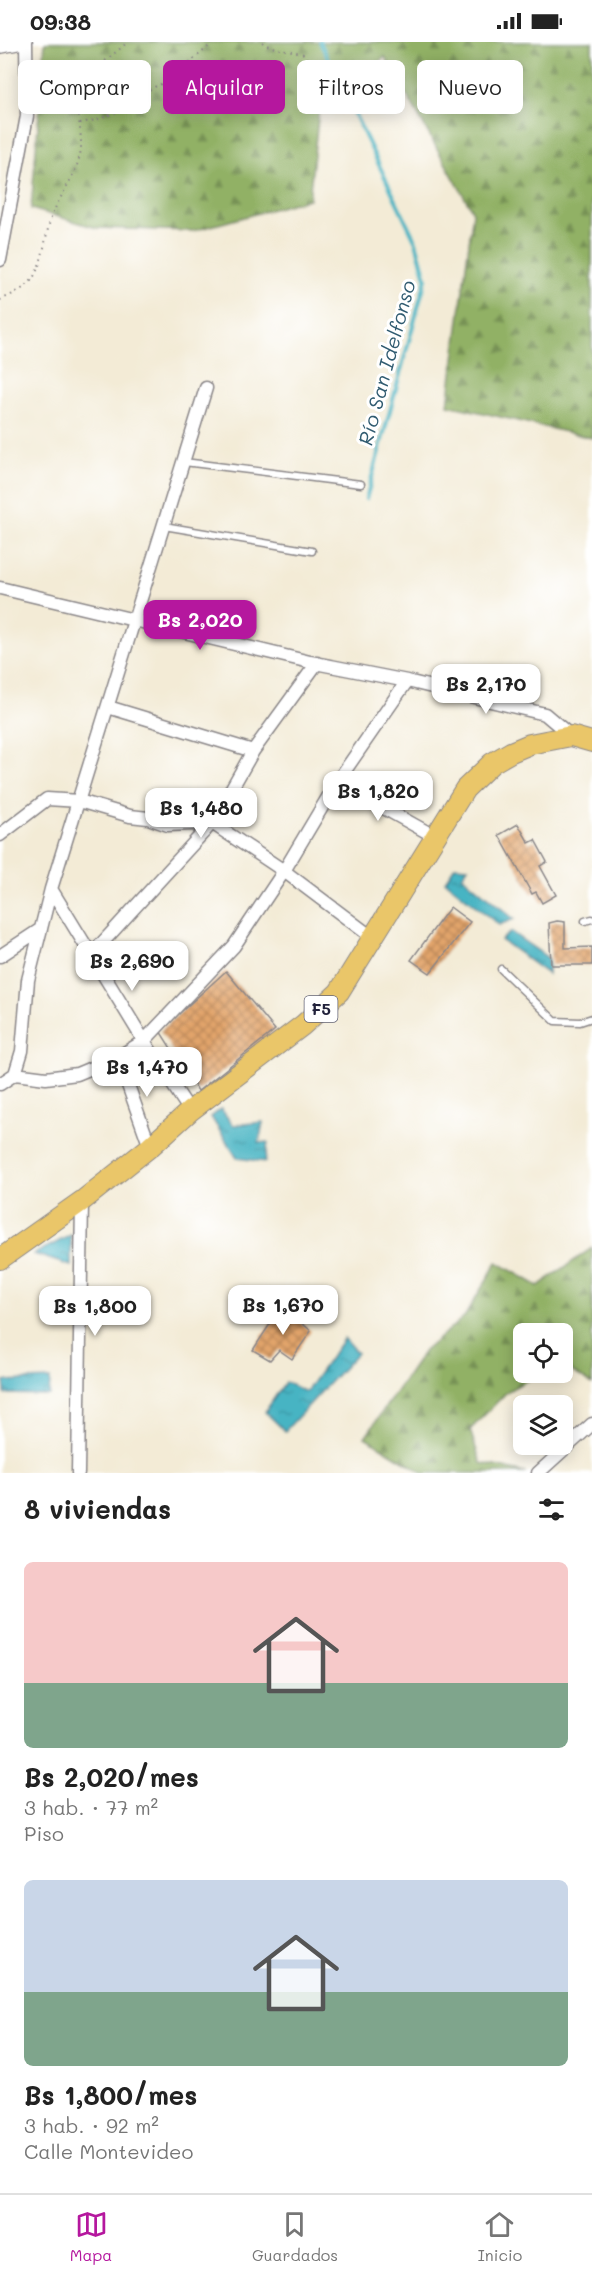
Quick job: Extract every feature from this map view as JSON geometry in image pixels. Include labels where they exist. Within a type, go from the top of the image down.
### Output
[{"type":"highway","name":"F5","points":[[0,1258],[82,1201],[150,1147],[190,1111],[303,1025],[339,992],[465,789],[492,763],[530,744],[571,736],[592,742]]},
{"type":"street","points":[[0,47],[26,42],[27,116],[0,260]]},
{"type":"street","points":[[0,1084],[15,1074],[22,1051],[28,980],[51,889],[206,388]]},
{"type":"street","points":[[0,588],[316,663],[407,681],[545,714],[571,736]]},
{"type":"street","points":[[92,954],[212,823],[253,752],[316,663]]},
{"type":"street","points":[[15,1074],[46,1078],[77,1074],[118,1058],[144,1041],[234,946],[284,871],[337,782],[407,681]]},
{"type":"street","points":[[108,707],[253,752]]},
{"type":"street","points":[[337,782],[434,836]]},
{"type":"street","points":[[0,835],[47,799],[79,801],[168,825],[212,823],[284,871],[374,938]]},
{"type":"street","points":[[51,889],[144,1041],[190,1111]]},
{"type":"street","points":[[0,956],[41,929]]},
{"type":"street","points":[[118,1058],[150,1147]]},
{"type":"street","points":[[78,1473],[82,1201]]},
{"type":"street","points":[[538,1473],[590,1429]]},
{"type":"lane","points":[[184,462],[361,484]]},
{"type":"lane","points":[[164,526],[312,551]]},
{"type":"lane","points":[[501,969],[555,1020],[580,1022],[592,1018]]},
{"type":"path","points":[[0,300],[15,294],[29,284],[38,270],[51,218],[79,162],[81,147],[79,99],[83,87],[108,59],[128,42]]},
{"type":"path","points":[[80,123],[117,112],[152,88],[168,81],[214,42]]},
{"type":"path","points":[[262,42],[270,48],[294,50],[304,54],[308,60]]},
{"type":"green space","points":[[45,42],[592,42],[592,438],[448,405],[473,212],[417,114],[523,114],[523,60],[417,60],[417,113],[405,92],[405,60],[387,60],[385,57],[381,60],[297,60],[297,114],[319,114],[309,199],[193,231],[97,228],[31,209],[39,114],[151,114],[151,60],[43,60]]},
{"type":"green space","points":[[592,1248],[592,1384],[573,1372],[573,1323],[513,1323],[513,1383],[522,1383],[508,1391],[470,1430],[481,1463],[526,1473],[423,1473],[365,1437],[424,1351],[465,1316],[497,1262],[538,1286]]},
{"type":"water","points":[[455,866],[468,867],[462,876],[514,919],[499,925],[445,881]]},
{"type":"water","points":[[511,932],[548,958],[548,974],[501,940]]},
{"type":"water","points":[[221,1109],[233,1125],[263,1122],[259,1143],[268,1142],[265,1162],[237,1158],[211,1117]]},
{"type":"water","points":[[71,1235],[71,1266],[34,1254]]},
{"type":"water","points":[[344,1338],[357,1353],[285,1431],[265,1412],[285,1382],[306,1392]]},
{"type":"water","points":[[50,1379],[49,1395],[5,1394],[4,1381]]},
{"type":"building","points":[[518,824],[529,843],[535,840],[547,862],[540,866],[556,895],[542,903],[536,892],[532,894],[499,835]]},
{"type":"building","points":[[450,907],[470,922],[430,973],[411,960]]},
{"type":"building","points":[[565,922],[565,948],[592,947],[592,965],[551,965],[549,923]]},
{"type":"building","points":[[226,971],[275,1030],[198,1091],[160,1031]]},
{"type":"building","points":[[282,1306],[311,1331],[292,1359],[279,1350],[270,1360],[253,1350]]},
{"type":"waterway","name":"Río San Idelfonso","points":[[320,42],[416,242],[426,278],[366,499]]}]
